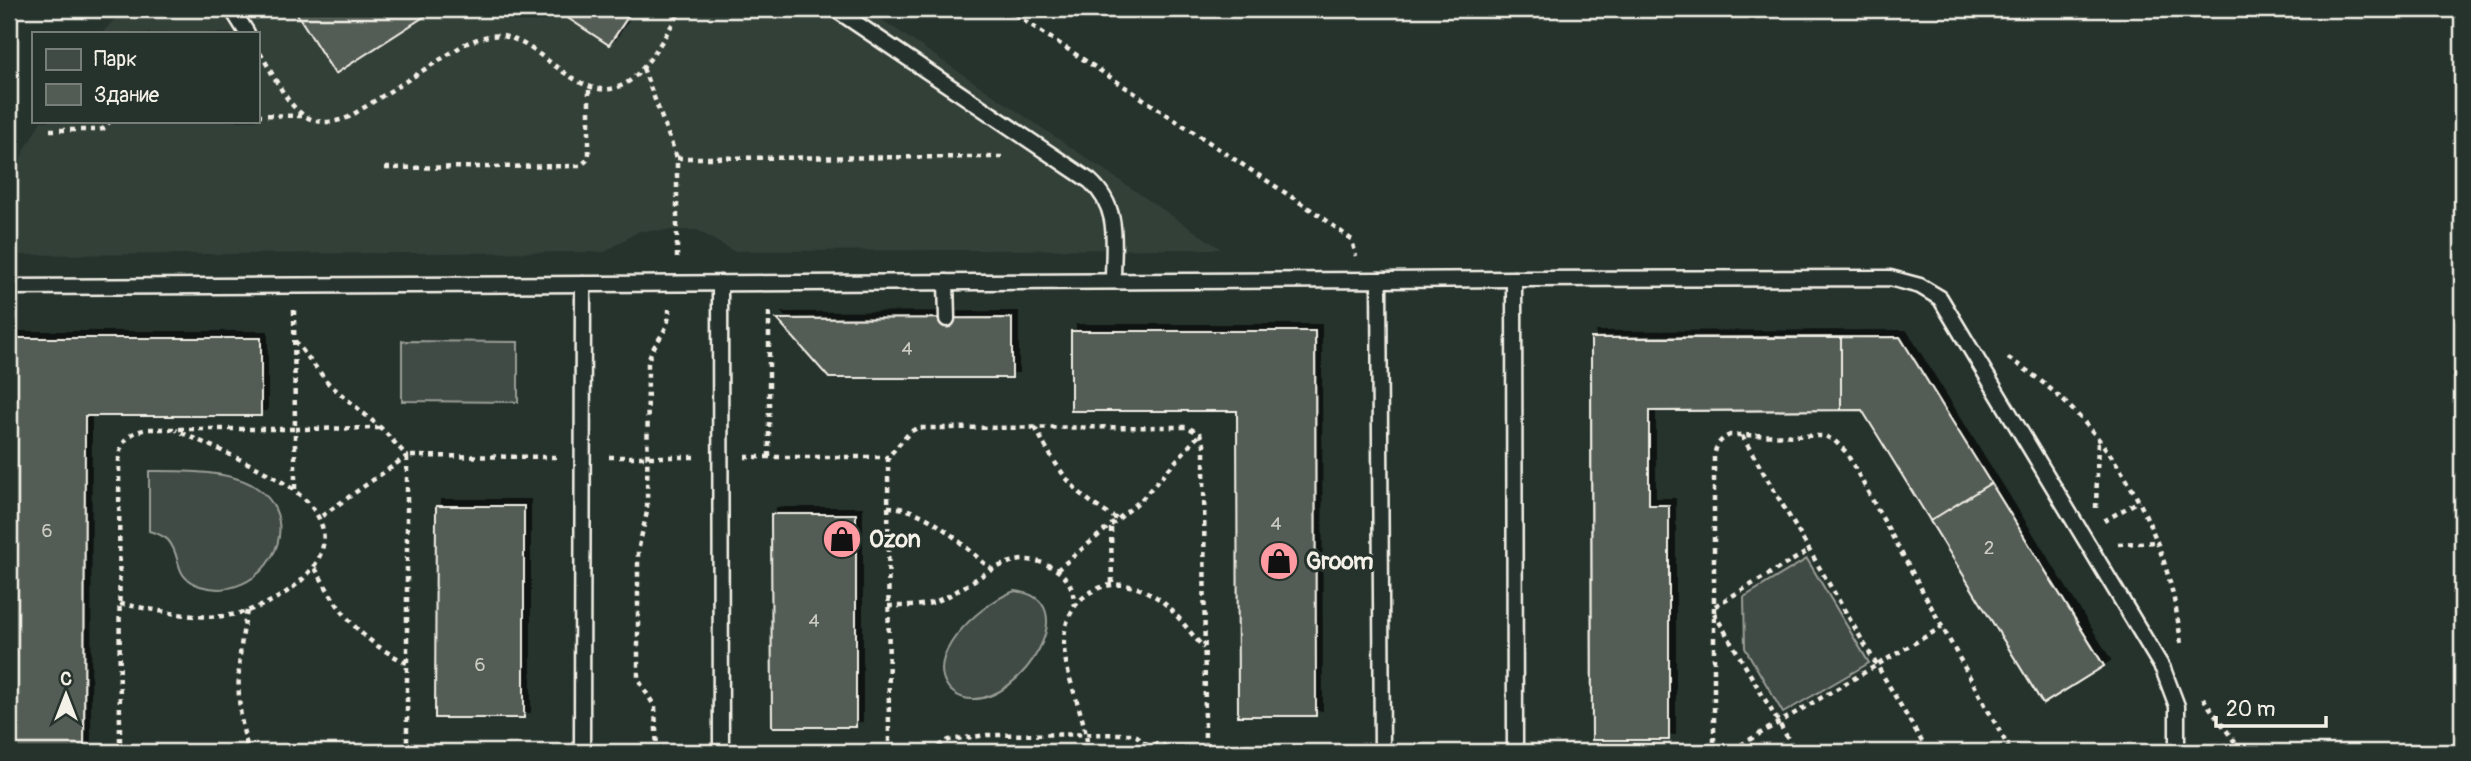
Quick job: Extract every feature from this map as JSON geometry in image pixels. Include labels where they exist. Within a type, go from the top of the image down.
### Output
[{"type":"lane","points":[[232,9],[246,32]]},
{"type":"lane","points":[[835,9],[1100,190],[1110,207],[1112,218],[1113,281]]},
{"type":"lane","points":[[9,286],[1890,278],[1920,286],[1940,298],[2163,669],[2177,706],[2177,750]]},
{"type":"lane","points":[[1514,279],[1515,752]]},
{"type":"lane","points":[[1380,280],[1382,752]]},
{"type":"lane","points":[[946,282],[947,319]]},
{"type":"lane","points":[[720,283],[722,752]]},
{"type":"lane","points":[[582,752],[583,284]]},
{"type":"path","points":[[259,52],[297,111],[313,121],[337,122],[482,36],[508,37],[522,43],[589,87],[613,88],[626,83],[643,67],[682,9]]},
{"type":"path","points":[[1007,9],[1322,217],[1352,240],[1363,280]]},
{"type":"path","points":[[643,67],[677,158],[677,230]]},
{"type":"path","points":[[385,168],[581,166],[589,159],[589,87]]},
{"type":"path","points":[[259,115],[303,116]]},
{"type":"path","points":[[50,130],[98,130],[103,129],[109,122]]},
{"type":"path","points":[[677,158],[1055,157]]},
{"type":"path","points":[[769,283],[769,457]]},
{"type":"path","points":[[657,752],[655,707],[638,679],[638,551],[647,519],[648,363],[652,350],[668,324],[669,284]]},
{"type":"path","points":[[294,285],[295,490]]},
{"type":"path","points":[[294,340],[329,384],[381,428],[407,456],[320,518]]},
{"type":"path","points":[[2003,355],[2058,396],[2098,439],[2118,466],[2157,542],[2173,592],[2181,650]]},
{"type":"path","points":[[1035,427],[1057,469],[1072,486],[1094,505],[1119,520]]},
{"type":"path","points":[[889,752],[888,457],[915,429],[1187,427],[1200,434],[1204,444],[1205,752]]},
{"type":"path","points":[[120,752],[119,454],[122,443],[135,432],[175,429],[381,428]]},
{"type":"path","points":[[120,604],[197,615],[231,615],[247,611],[289,589],[315,569],[322,553],[324,534],[320,518],[295,490],[285,482],[175,429]]},
{"type":"path","points":[[1057,570],[1119,520],[1157,483],[1200,434]]},
{"type":"path","points":[[1714,752],[1716,446],[1730,435],[1815,435],[1835,441],[1846,452],[2011,751],[1729,752]]},
{"type":"path","points":[[1742,435],[1928,752]]},
{"type":"path","points":[[2096,526],[2098,439]]},
{"type":"path","points":[[2086,540],[2096,526],[2138,501]]},
{"type":"path","points":[[888,507],[899,507],[921,515],[991,569]]},
{"type":"path","points":[[1111,527],[1112,584]]},
{"type":"path","points":[[2086,540],[2157,542]]},
{"type":"path","points":[[1714,609],[1810,550]]},
{"type":"path","points":[[888,606],[916,606],[936,601],[991,569],[1017,560],[1031,560],[1057,570],[1068,580],[1074,591],[1074,605],[1065,625],[1064,647],[1067,669],[1087,734],[1088,752]]},
{"type":"path","points":[[315,569],[338,609],[363,636],[407,663]]},
{"type":"path","points":[[1074,605],[1091,590],[1112,584],[1134,586],[1154,595],[1204,649]]},
{"type":"path","points":[[1714,609],[1796,752]]},
{"type":"path","points":[[247,611],[238,661],[238,704],[249,752]]},
{"type":"path","points":[[1729,752],[1942,627]]},
{"type":"path","points":[[2199,693],[2242,752]]},
{"type":"path","points":[[930,752],[942,743],[960,738],[987,735],[1087,734],[1132,734],[1143,743],[1163,745],[1172,752]]},
{"type":"path","points":[[2177,750],[2237,745]]},
{"type":"shaded area","points":[[124,9],[866,9],[1221,249],[733,251],[697,230],[677,230],[639,231],[605,252],[9,255],[9,189],[24,151],[40,122],[259,122],[259,32],[103,32]]},
{"type":"green space","points":[[402,341],[518,342],[518,402],[402,401]]},
{"type":"green space","points":[[149,471],[217,474],[254,486],[271,502],[279,520],[278,539],[272,557],[259,572],[242,584],[222,589],[191,582],[182,572],[173,546],[162,535],[149,531]]},
{"type":"green space","points":[[1807,559],[1869,663],[1783,713],[1745,648],[1744,597]]},
{"type":"green space","points":[[1015,591],[1036,598],[1046,612],[1046,629],[1039,649],[1027,668],[1010,684],[991,695],[972,699],[957,695],[946,684],[942,671],[944,656],[962,628],[976,615]]},
{"type":"building","points":[[294,9],[436,9],[335,74]]},
{"type":"building","points":[[554,9],[633,9],[609,45]]},
{"type":"building","points":[[1012,318],[1012,378],[829,378],[777,319]]},
{"type":"building","points":[[1071,331],[1315,331],[1316,716],[1238,716],[1237,411],[1071,411]]},
{"type":"building","points":[[1900,337],[2104,666],[2043,704],[1862,410],[1649,411],[1649,505],[1669,505],[1669,740],[1592,740],[1591,338]]},
{"type":"building","points":[[9,338],[261,338],[261,416],[85,416],[84,752],[9,752]]},
{"type":"building","points":[[1591,338],[1841,338],[1841,410],[1649,411],[1649,505],[1669,505],[1669,740],[1592,740]]},
{"type":"building","points":[[1991,483],[2104,666],[2043,704],[1930,521]]},
{"type":"building","points":[[436,506],[524,506],[524,718],[435,718]]},
{"type":"building","points":[[771,514],[856,514],[856,727],[772,727]]},
{"type":"place","name":"Ozon","points":[[842,539]]},
{"type":"place","name":"Groom","points":[[1279,561]]}]
